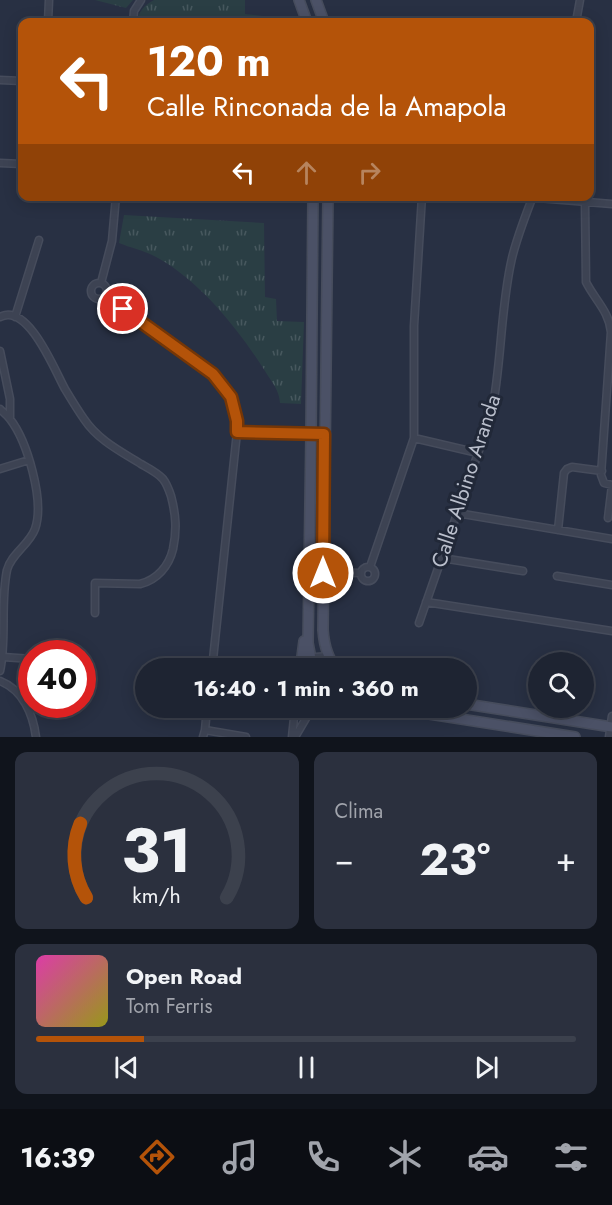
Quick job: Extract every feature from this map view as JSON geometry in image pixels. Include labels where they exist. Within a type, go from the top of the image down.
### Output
[{"type":"street","points":[[48,18],[50,0]]},
{"type":"street","points":[[133,18],[134,11],[141,0]]},
{"type":"street","points":[[299,0],[306,18]]},
{"type":"street","points":[[316,0],[323,18]]},
{"type":"street","points":[[577,18],[580,0]]},
{"type":"street","points":[[0,80],[18,81]]},
{"type":"street","points":[[0,163],[18,164]]},
{"type":"street","points":[[101,283],[112,241],[116,201]]},
{"type":"street","points":[[307,658],[314,201]]},
{"type":"street","points":[[324,658],[329,656],[323,630],[328,201]]},
{"type":"street","points":[[370,567],[414,438],[414,326],[422,201]]},
{"type":"street","name":"Calle Albino Aranda","points":[[419,623],[491,416],[497,388],[511,260],[531,201]]},
{"type":"street","points":[[574,201],[612,204]]},
{"type":"street","points":[[585,202],[586,282],[606,312],[611,332],[602,471],[604,483],[612,485],[608,518]]},
{"type":"street","points":[[15,317],[39,240]]},
{"type":"street","points":[[101,283],[108,291],[106,296],[96,299],[92,296],[92,286],[101,283]]},
{"type":"street","points":[[106,296],[213,374],[231,397],[237,421],[237,432],[213,658]]},
{"type":"street","points":[[0,317],[8,314],[31,330],[41,343],[64,388],[93,431],[105,442],[163,478],[167,485],[175,511],[176,527],[173,550],[165,567],[157,575],[140,584],[95,583],[95,613]]},
{"type":"street","points":[[0,351],[10,399],[10,419]]},
{"type":"street","points":[[0,409],[10,419],[27,450],[37,500],[35,529],[8,567],[3,603],[3,657],[0,671]]},
{"type":"street","points":[[237,432],[324,434]]},
{"type":"street","points":[[414,438],[478,453]]},
{"type":"street","points":[[0,469],[29,460]]},
{"type":"street","points":[[558,530],[564,473],[572,467],[602,471]]},
{"type":"street","points":[[457,513],[612,539]]},
{"type":"street","points":[[441,558],[523,571]]},
{"type":"street","points":[[364,568],[374,568],[374,579],[363,580],[361,573],[364,568]]},
{"type":"street","points":[[309,572],[361,573]]},
{"type":"street","points":[[556,576],[612,585]]},
{"type":"street","points":[[426,602],[612,631]]},
{"type":"street","points":[[3,657],[18,658]]},
{"type":"street","points":[[0,681],[8,684],[28,706],[36,737]]},
{"type":"street","points":[[477,706],[611,726]]},
{"type":"street","points":[[609,737],[612,716]]},
{"type":"street","points":[[206,718],[204,733],[246,737]]},
{"type":"street","points":[[293,737],[294,718]]},
{"type":"street","points":[[293,737],[307,718]]},
{"type":"street","points":[[454,718],[575,737]]},
{"type":"green space","points":[[95,0],[133,0],[126,8]]},
{"type":"green space","points":[[154,0],[245,0],[245,14],[263,16],[263,18],[138,18],[147,4]]},
{"type":"green space","points":[[124,215],[264,223],[265,297],[276,299],[277,321],[304,322],[301,404],[280,403],[275,386],[255,355],[204,293],[174,268],[153,256],[119,243]]},
{"type":"route","points":[[123,309],[193,358],[222,383],[231,397],[237,421],[237,432],[324,434],[323,573]]}]
